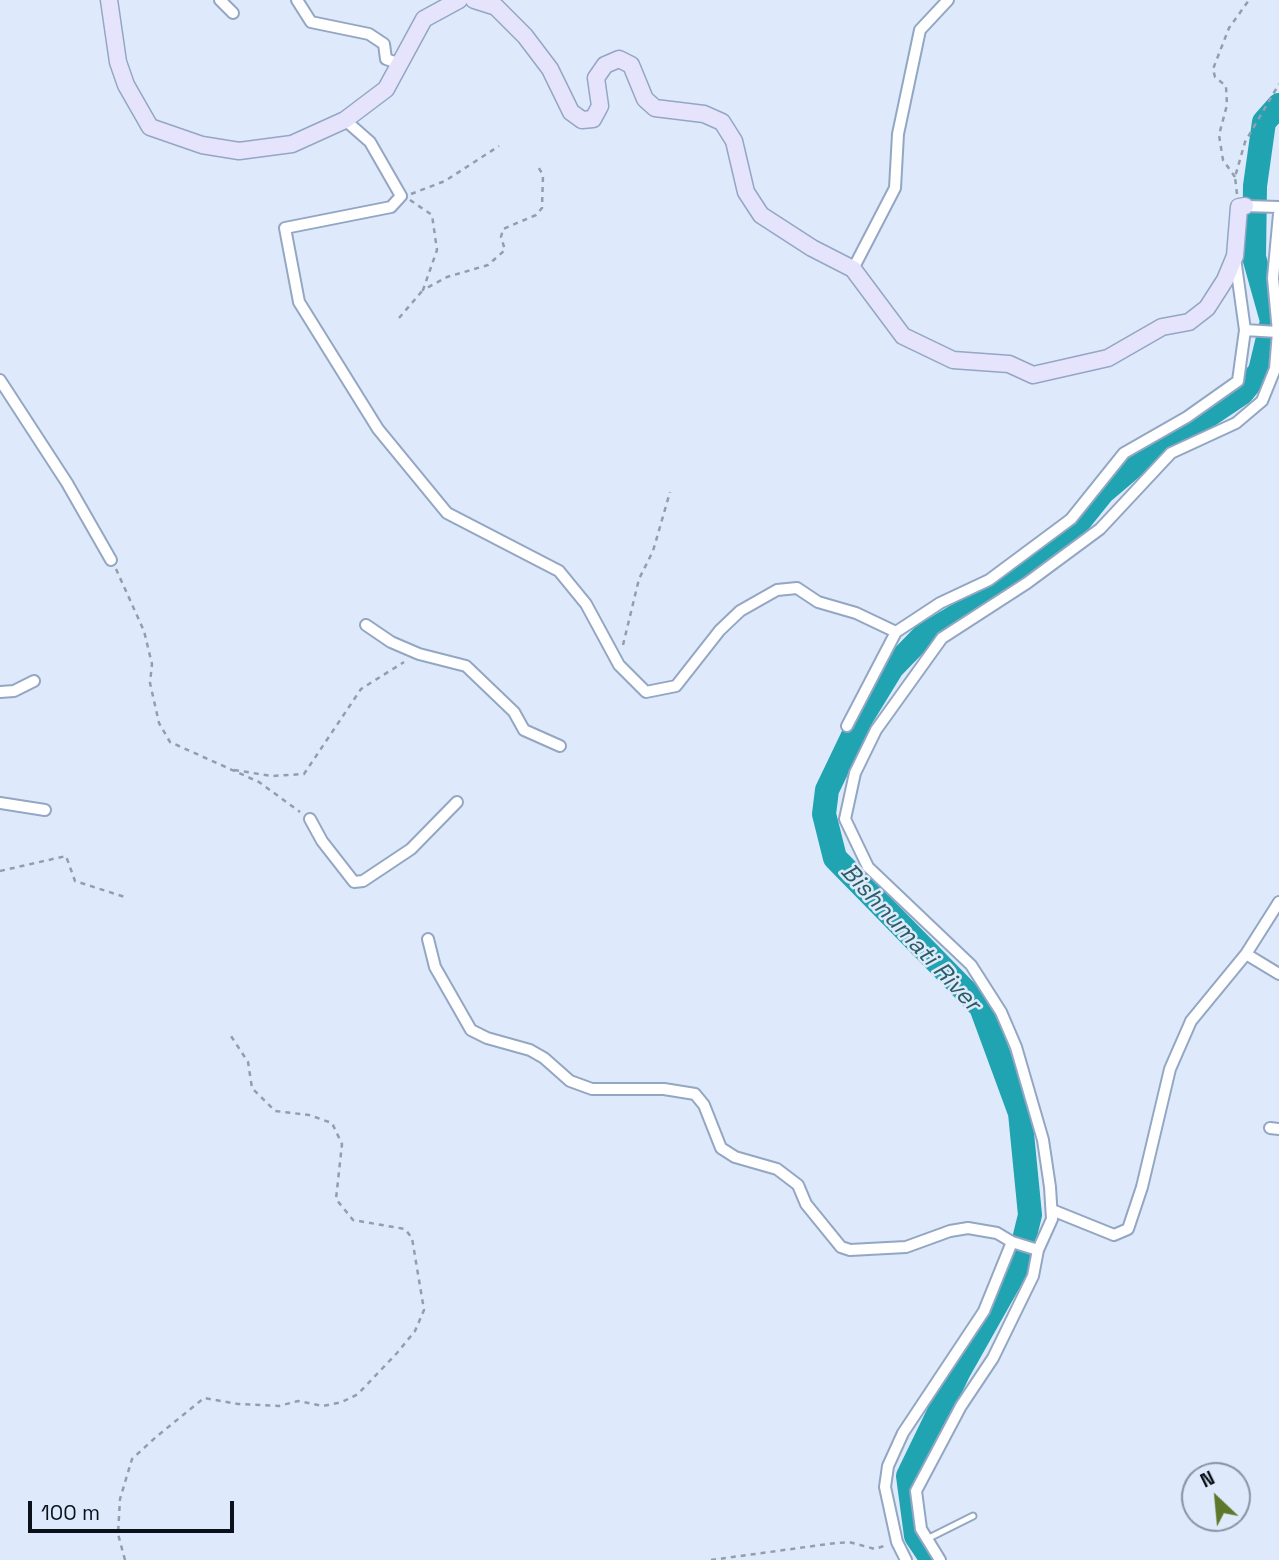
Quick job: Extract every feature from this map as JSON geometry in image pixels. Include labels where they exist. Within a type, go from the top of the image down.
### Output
[{"type":"street","points":[[109,0],[118,62],[126,85],[150,127],[202,145],[260,150],[313,136],[345,120],[386,89],[424,19],[459,0]]},
{"type":"street","points":[[220,0],[233,13]]},
{"type":"street","points":[[297,0],[311,22],[369,34],[384,44],[386,59],[400,64]]},
{"type":"street","points":[[474,0],[496,7],[525,36],[550,69],[571,112],[582,120],[593,119],[600,106],[596,78],[605,65],[620,59],[631,65],[645,99],[655,108],[704,114],[722,122],[734,141],[746,192],[761,215],[812,248],[853,269],[903,336],[953,360],[1009,364],[1033,375],[1108,358],[1162,327],[1189,322],[1206,308],[1225,280],[1235,256],[1242,207],[1277,209],[1273,278],[1278,332],[1275,369],[1262,401],[1236,423],[1171,453],[1100,529],[1027,583],[942,638],[876,730],[855,773],[845,820],[868,867],[971,965],[1001,1012],[1016,1048],[1043,1140],[1052,1210],[1052,1219],[1033,1248],[1032,1276],[993,1358],[961,1406],[916,1491],[921,1529],[940,1560]]},
{"type":"street","points":[[853,269],[895,188],[898,134],[920,30],[948,0]]},
{"type":"street","points":[[345,120],[370,142],[401,196],[391,207],[285,228],[299,302],[378,429],[412,474],[447,513],[559,571],[586,604],[618,665],[646,692],[676,686],[720,630],[740,611],[777,590],[797,588],[818,602],[856,613],[896,632]]},
{"type":"street","points":[[848,726],[896,632],[940,603],[989,580],[1071,519],[1124,453],[1186,417],[1238,381],[1245,330],[1235,256]]},
{"type":"street","points":[[1245,330],[1278,332]]},
{"type":"street","points":[[0,380],[67,483],[111,560]]},
{"type":"street","points":[[366,625],[391,642],[419,654],[466,666],[514,712],[524,730],[560,746]]},
{"type":"street","points":[[0,692],[14,691],[34,681]]},
{"type":"street","points":[[310,819],[322,841],[354,882],[363,881],[411,849],[457,802]]},
{"type":"street","points":[[0,803],[45,810]]},
{"type":"street","points":[[1052,1210],[1114,1235],[1128,1229],[1142,1187],[1170,1069],[1191,1021],[1246,954],[1279,902]]},
{"type":"street","points":[[428,939],[435,967],[471,1030],[487,1038],[530,1051],[544,1058],[570,1081],[592,1089],[664,1089],[695,1094],[704,1105],[721,1148],[735,1157],[777,1168],[798,1185],[806,1204],[841,1247],[850,1250],[906,1247],[950,1231],[968,1228],[997,1233],[1012,1242],[1033,1248]]},
{"type":"street","points":[[1246,954],[1279,974]]},
{"type":"street","points":[[906,1560],[897,1542],[885,1487],[888,1466],[903,1433],[984,1311],[1012,1242]]},
{"type":"lane","points":[[927,1539],[973,1516]]},
{"type":"path","points":[[1242,207],[1235,177],[1223,160],[1219,135],[1227,105],[1226,86],[1215,77],[1213,69],[1229,28],[1249,0]]},
{"type":"path","points":[[1235,177],[1245,142],[1279,84]]},
{"type":"path","points":[[401,196],[445,181],[499,146]]},
{"type":"path","points":[[423,290],[447,277],[488,265],[505,250],[501,237],[503,229],[536,215],[542,208],[543,175],[537,165]]},
{"type":"path","points":[[399,318],[423,290],[438,250],[432,215],[401,196]]},
{"type":"path","points":[[618,665],[639,579],[653,551],[670,492]]},
{"type":"path","points":[[111,560],[144,631],[152,664],[150,683],[159,723],[170,742],[258,782],[310,819]]},
{"type":"path","points":[[230,769],[272,776],[304,774],[361,689],[419,654]]},
{"type":"path","points":[[0,871],[66,856],[75,881],[128,898]]},
{"type":"path","points":[[125,1560],[118,1534],[120,1499],[132,1459],[156,1437],[204,1398],[238,1404],[279,1406],[298,1401],[323,1406],[342,1402],[358,1394],[397,1353],[415,1331],[424,1310],[412,1238],[405,1229],[353,1220],[336,1199],[342,1144],[332,1123],[309,1115],[275,1111],[252,1088],[248,1062],[229,1033]]},
{"type":"path","points":[[711,1560],[849,1542],[875,1549],[897,1542]]},
{"type":"waterway","name":"Bishnumati River","points":[[932,1560],[916,1536],[908,1476],[959,1371],[1017,1268],[1030,1215],[1020,1113],[981,1007],[835,858],[824,814],[827,790],[862,717],[892,668],[924,635],[990,596],[1062,543],[1103,492],[1136,464],[1242,393],[1260,371],[1272,321],[1254,257],[1255,186],[1264,122],[1279,105]]}]
